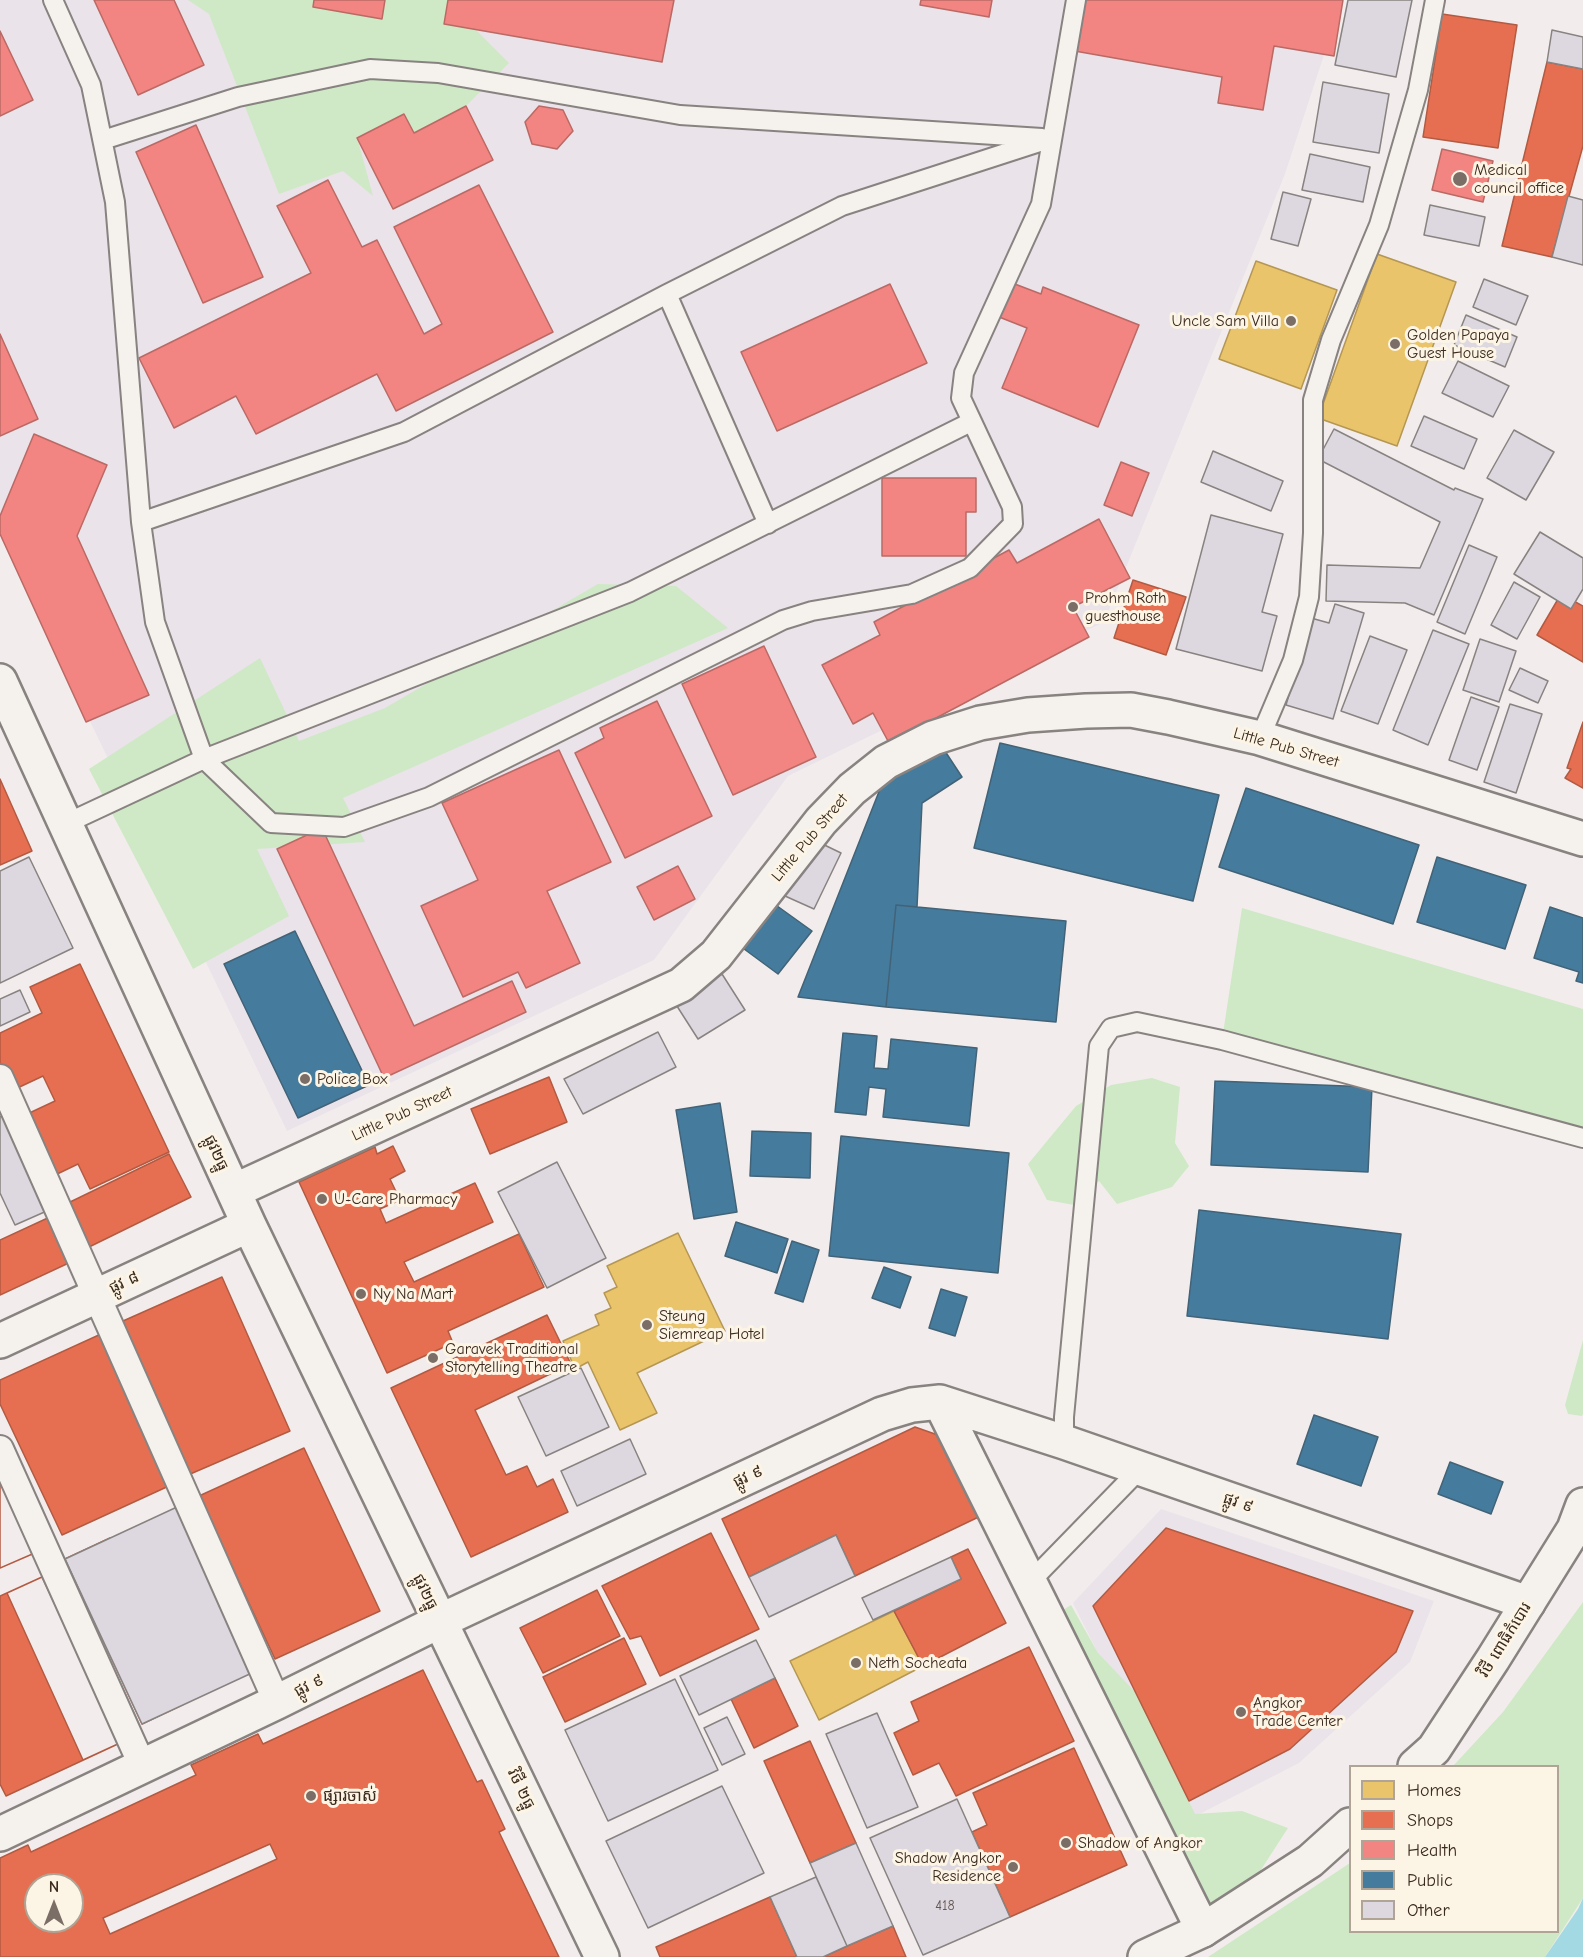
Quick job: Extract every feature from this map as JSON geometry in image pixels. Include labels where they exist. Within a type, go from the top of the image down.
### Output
[{"type":"street","name":"ផ្លូវ២ធ្នូ","points":[[0,681],[249,1225],[440,1621]]},
{"type":"street","name":"Little Pub Street","points":[[234,1191],[681,985],[716,956],[821,821],[852,789],[886,762],[933,738],[980,723],[1028,715],[1131,710],[1260,738],[1583,839]]},
{"type":"street","points":[[0,1078],[277,1702]]},
{"type":"street","name":"ផ្លូវ ៨","points":[[0,1341],[249,1225]]},
{"type":"street","points":[[940,1402],[1203,1930]]},
{"type":"street","name":"ផ្លូវ ៩","points":[[2,1827],[277,1702],[440,1621],[882,1414],[912,1405],[940,1402],[1064,1442],[1528,1603]]},
{"type":"street","points":[[0,1449],[142,1765]]},
{"type":"street","name":"វិថី ពោធិកំបោរ","points":[[1416,1765],[1434,1749],[1528,1603],[1574,1529],[1583,1505]]},
{"type":"street","name":"វិថី ២ធ្នូ","points":[[440,1621],[602,1957]]},
{"type":"street","points":[[1145,1957],[1203,1930],[1310,1861],[1349,1826]]},
{"type":"lane","points":[[53,0],[91,85],[115,202],[141,522],[155,622],[204,759],[271,823],[344,827],[429,797],[783,620],[812,611],[912,594],[970,568],[1013,524],[1012,507],[961,398],[964,373],[1041,204],[1076,0]]},
{"type":"lane","points":[[1260,738],[1293,660],[1309,597],[1313,533],[1313,400],[1331,340],[1379,225],[1418,90],[1435,0]]},
{"type":"lane","points":[[103,140],[238,97],[370,69],[438,73],[680,115],[1052,138]]},
{"type":"lane","points":[[141,522],[404,432],[667,294],[842,207],[1052,138]]},
{"type":"lane","points":[[667,294],[768,524]]},
{"type":"lane","points":[[65,824],[204,759],[630,592],[971,422]]},
{"type":"lane","points":[[1064,1442],[1064,1416],[1099,1046],[1111,1028],[1137,1022],[1222,1040],[1583,1138]]},
{"type":"lane","points":[[1030,1582],[1140,1468]]},
{"type":"shaded area","points":[[0,0],[1342,0],[1285,174],[1104,622],[788,776],[654,960],[287,1131],[0,534]]},
{"type":"shaded area","name":"Angkor Trade Center","points":[[1161,1509],[1434,1601],[1410,1662],[1299,1763],[1182,1823],[1073,1603]]},
{"type":"green space","points":[[188,0],[475,0],[475,29],[509,63],[466,106],[414,133],[393,119],[357,137],[373,196],[343,171],[279,194],[209,14]]},
{"type":"green space","points":[[598,584],[676,586],[728,628],[343,798],[365,842],[257,849],[289,916],[193,969],[89,769],[260,658],[299,741],[385,708]]},
{"type":"green space","points":[[1242,908],[1583,1009],[1583,1138],[1222,1040]]},
{"type":"green space","points":[[1152,1078],[1180,1087],[1175,1143],[1189,1166],[1172,1187],[1117,1204],[1099,1181],[1074,1205],[1047,1200],[1028,1164],[1076,1106],[1111,1085]]},
{"type":"green space","points":[[1583,1340],[1582,1416],[1568,1414],[1565,1405]]},
{"type":"green space","points":[[1583,1602],[1583,1898],[1545,1957],[1208,1957],[1349,1864],[1349,1933],[1559,1933],[1559,1765],[1454,1765],[1503,1712]]},
{"type":"green space","points":[[1071,1605],[1098,1653],[1137,1694],[1195,1814],[1242,1811],[1288,1828],[1255,1879],[1203,1913],[1055,1615]]},
{"type":"water","points":[[1583,1898],[1583,1957],[1545,1957],[1578,1909]]},
{"type":"building: Homes","points":[[1377,254],[1456,282],[1397,446],[1318,418]]},
{"type":"building: Homes","points":[[1256,261],[1337,290],[1301,389],[1219,359]]},
{"type":"building: Homes","points":[[678,1233],[725,1331],[637,1373],[657,1413],[620,1430],[588,1362],[575,1369],[563,1341],[599,1325],[595,1315],[611,1308],[604,1293],[617,1287],[607,1266]]},
{"type":"building: Homes","name":"Neth Socheata","points":[[894,1611],[923,1666],[819,1720],[790,1661]]},
{"type":"building: Shops","points":[[1442,14],[1517,25],[1498,148],[1423,137]]},
{"type":"building: Shops","points":[[1547,62],[1583,69],[1583,146],[1552,257],[1502,246]]},
{"type":"building: Shops","points":[[1133,580],[1186,597],[1166,655],[1114,638]]},
{"type":"building: Shops","points":[[1561,594],[1583,606],[1583,662],[1537,635]]},
{"type":"building: Shops","points":[[1583,722],[1583,788],[1565,778],[1571,769],[1567,768]]},
{"type":"building: Shops","points":[[0,779],[32,851],[0,865]]},
{"type":"building: Shops","points":[[80,964],[169,1152],[90,1189],[78,1164],[51,1177],[23,1116],[55,1101],[43,1076],[11,1091],[0,1067],[0,1033],[42,1013],[30,987]]},
{"type":"building: Shops","points":[[549,1077],[567,1122],[490,1154],[471,1109]]},
{"type":"building: Shops","points":[[393,1146],[405,1171],[390,1179],[400,1200],[380,1209],[386,1223],[475,1183],[493,1222],[404,1262],[414,1282],[519,1234],[544,1287],[448,1331],[453,1343],[387,1373],[299,1182],[375,1147],[377,1154]]},
{"type":"building: Shops","points":[[169,1154],[191,1197],[87,1248],[66,1204]]},
{"type":"building: Shops","points":[[52,1216],[73,1261],[0,1295],[0,1240]]},
{"type":"building: Shops","points":[[222,1277],[290,1431],[181,1478],[114,1325]]},
{"type":"building: Shops","points":[[547,1315],[571,1364],[475,1410],[506,1475],[527,1466],[537,1487],[553,1479],[568,1512],[471,1557],[391,1388]]},
{"type":"building: Shops","points":[[101,1334],[171,1485],[62,1535],[0,1404],[0,1380]]},
{"type":"building: Shops","points":[[915,1427],[952,1440],[987,1513],[855,1576],[836,1535],[749,1577],[722,1519]]},
{"type":"building: Shops","points":[[304,1448],[380,1611],[275,1659],[199,1496]]},
{"type":"building: Shops","points":[[0,1471],[37,1552],[0,1568]]},
{"type":"building: Shops","points":[[0,1471],[37,1552],[0,1568]]},
{"type":"building: Shops","name":"Angkor Trade Center","points":[[1166,1528],[1413,1611],[1396,1652],[1290,1749],[1189,1801],[1093,1606]]},
{"type":"building: Shops","points":[[711,1533],[759,1629],[660,1676],[641,1636],[630,1639],[602,1586]]},
{"type":"building: Shops","points":[[110,1538],[184,1704],[142,1724],[65,1559]]},
{"type":"building: Shops","points":[[968,1549],[1006,1623],[923,1666],[894,1611],[961,1579],[951,1557]]},
{"type":"building: Shops","points":[[42,1577],[120,1743],[6,1796],[0,1784],[0,1596]]},
{"type":"building: Shops","points":[[42,1577],[120,1743],[83,1760],[7,1593]]},
{"type":"building: Shops","points":[[597,1590],[620,1636],[543,1673],[520,1628]]},
{"type":"building: Shops","points":[[624,1638],[646,1684],[565,1722],[543,1677]]},
{"type":"building: Shops","points":[[1029,1647],[1074,1741],[956,1796],[939,1763],[913,1775],[894,1733],[919,1721],[911,1702]]},
{"type":"building: Shops","name":"ផ្សារចាស់","points":[[423,1670],[477,1782],[482,1780],[505,1829],[499,1832],[559,1957],[0,1957],[0,1858],[28,1845],[31,1852],[196,1775],[191,1765],[258,1734],[263,1744]],"holes":[[[270,1844],[277,1859],[110,1934],[103,1918]]]},
{"type":"building: Shops","points":[[775,1678],[798,1726],[754,1748],[731,1699]]},
{"type":"building: Shops","points":[[810,1741],[856,1843],[810,1863],[764,1761]]},
{"type":"building: Shops","points":[[1074,1748],[1127,1865],[1010,1917],[972,1832],[987,1825],[973,1793]]},
{"type":"building: Shops","points":[[770,1897],[797,1957],[660,1957],[656,1947]]},
{"type":"building: Shops","points":[[893,1926],[906,1957],[823,1957],[847,1946]]},
{"type":"building: Health","points":[[94,0],[174,0],[204,65],[138,95]]},
{"type":"building: Health","points":[[314,0],[385,0],[382,19],[313,7]]},
{"type":"building: Health","points":[[448,0],[674,0],[662,62],[444,24]]},
{"type":"building: Health","points":[[921,0],[992,0],[989,17],[920,5]]},
{"type":"building: Health","points":[[1079,0],[1343,0],[1334,56],[1274,46],[1263,110],[1218,103],[1222,77],[1069,50]]},
{"type":"building: Health","points":[[0,31],[33,100],[0,116]]},
{"type":"building: Health","points":[[466,106],[493,160],[393,209],[357,138],[404,114],[414,133]]},
{"type":"building: Health","points":[[539,106],[563,110],[573,131],[557,149],[532,144],[525,122]]},
{"type":"building: Health","points":[[196,125],[263,277],[203,303],[136,152]]},
{"type":"building: Health","points":[[1442,149],[1493,161],[1483,202],[1432,190]]},
{"type":"building: Health","points":[[328,180],[362,247],[377,240],[424,334],[442,324],[394,227],[479,185],[553,332],[396,411],[377,374],[256,434],[236,396],[174,428],[139,358],[311,273],[277,206]]},
{"type":"building: Health","points":[[1007,281],[1041,294],[1043,287],[1139,325],[1098,427],[1002,388],[1027,328],[994,315]]},
{"type":"building: Health","points":[[890,284],[927,363],[777,431],[741,352]]},
{"type":"building: Health","points":[[0,334],[38,419],[0,436]]},
{"type":"building: Health","points":[[34,434],[107,465],[77,536],[149,695],[86,722],[0,534],[0,516]]},
{"type":"building: Health","points":[[1121,462],[1149,473],[1132,516],[1104,505]]},
{"type":"building: Health","points":[[882,478],[976,478],[976,512],[966,512],[966,556],[882,556]]},
{"type":"building: Health","points":[[1099,519],[1130,578],[1073,607],[1089,637],[889,743],[873,713],[853,724],[822,665],[880,635],[874,622],[1009,550],[1017,563]]},
{"type":"building: Health","points":[[764,646],[816,757],[733,795],[682,684]]},
{"type":"building: Health","points":[[657,701],[712,816],[625,858],[575,753],[604,738],[600,728]]},
{"type":"building: Health","points":[[559,750],[611,862],[547,891],[580,963],[526,988],[518,972],[463,997],[421,906],[478,880],[442,803]]},
{"type":"building: Health","points":[[322,828],[414,1026],[512,981],[526,1012],[384,1078],[277,849]]},
{"type":"building: Health","points":[[678,866],[695,899],[654,920],[637,887]]},
{"type":"building: Public","points":[[1000,743],[1219,795],[1193,901],[974,848]]},
{"type":"building: Public","points":[[941,745],[962,777],[922,803],[917,907],[896,905],[886,1007],[798,997],[882,784]]},
{"type":"building: Public","points":[[1246,788],[1419,845],[1393,924],[1219,867]]},
{"type":"building: Public","points":[[1437,857],[1526,885],[1505,949],[1417,922]]},
{"type":"building: Public","points":[[773,903],[812,931],[778,974],[740,946]]},
{"type":"building: Public","points":[[896,905],[1066,921],[1056,1022],[886,1007]]},
{"type":"building: Public","points":[[1550,907],[1583,918],[1583,983],[1576,981],[1579,972],[1534,958]]},
{"type":"building: Public","points":[[295,931],[369,1085],[298,1118],[224,964]]},
{"type":"building: Public","points":[[843,1033],[877,1036],[874,1068],[888,1069],[891,1039],[977,1048],[969,1126],[883,1117],[886,1089],[869,1087],[866,1115],[835,1112]]},
{"type":"building: Public","points":[[1215,1081],[1372,1087],[1368,1172],[1211,1165]]},
{"type":"building: Public","points":[[720,1103],[737,1212],[694,1219],[676,1110]]},
{"type":"building: Public","points":[[752,1131],[811,1133],[810,1178],[750,1176]]},
{"type":"building: Public","points":[[841,1136],[1009,1153],[998,1273],[829,1256]]},
{"type":"building: Public","points":[[1199,1210],[1401,1234],[1388,1339],[1187,1316]]},
{"type":"building: Public","points":[[736,1222],[788,1239],[777,1273],[725,1256]]},
{"type":"building: Public","points":[[792,1241],[819,1250],[803,1302],[775,1293]]},
{"type":"building: Public","points":[[884,1267],[911,1277],[900,1308],[872,1298]]},
{"type":"building: Public","points":[[941,1289],[967,1297],[955,1336],[929,1328]]},
{"type":"building: Public","points":[[1314,1415],[1378,1437],[1361,1486],[1297,1464]]},
{"type":"building: Public","points":[[1450,1462],[1503,1482],[1491,1514],[1438,1494]]},
{"type":"building: Other","points":[[1348,0],[1412,0],[1396,77],[1335,65]]},
{"type":"building: Other","points":[[1552,30],[1583,37],[1583,69],[1547,62]]},
{"type":"building: Other","points":[[1323,82],[1389,94],[1379,153],[1313,142]]},
{"type":"building: Other","points":[[1310,154],[1370,167],[1363,202],[1302,190]]},
{"type":"building: Other","points":[[1283,192],[1311,199],[1298,246],[1271,239]]},
{"type":"building: Other","points":[[1568,196],[1583,200],[1583,265],[1552,257]]},
{"type":"building: Other","points":[[1430,205],[1485,217],[1479,246],[1424,235]]},
{"type":"building: Other","points":[[1484,279],[1528,296],[1516,325],[1473,307]]},
{"type":"building: Other","points":[[1466,315],[1517,337],[1505,367],[1454,345]]},
{"type":"building: Other","points":[[1458,361],[1509,386],[1493,417],[1442,393]]},
{"type":"building: Other","points":[[1424,416],[1477,439],[1464,469],[1411,446]]},
{"type":"building: Other","points":[[1334,429],[1454,490],[1455,488],[1483,499],[1434,615],[1405,603],[1326,601],[1327,565],[1420,568],[1440,522],[1318,459]]},
{"type":"building: Other","points":[[1514,430],[1554,452],[1526,500],[1487,478]]},
{"type":"building: Other","points":[[1213,451],[1283,481],[1271,511],[1201,482]]},
{"type":"building: Other","points":[[1211,515],[1283,534],[1262,612],[1277,616],[1262,671],[1176,649]]},
{"type":"building: Other","points":[[1540,532],[1583,558],[1583,589],[1571,609],[1514,574]]},
{"type":"building: Other","points":[[1469,545],[1497,557],[1465,634],[1437,622]]},
{"type":"building: Other","points":[[1514,582],[1540,597],[1517,639],[1491,625]]},
{"type":"building: Other","points":[[1335,604],[1364,613],[1333,719],[1286,705],[1311,618],[1329,623]]},
{"type":"building: Other","points":[[1433,630],[1469,644],[1428,745],[1393,730]]},
{"type":"building: Other","points":[[1370,636],[1407,650],[1378,724],[1341,711]]},
{"type":"building: Other","points":[[1480,639],[1516,651],[1499,702],[1463,690]]},
{"type":"building: Other","points":[[1520,668],[1548,681],[1538,703],[1509,690]]},
{"type":"building: Other","points":[[1471,697],[1499,707],[1477,770],[1449,760]]},
{"type":"building: Other","points":[[1510,704],[1542,714],[1516,793],[1484,782]]},
{"type":"building: Other","points":[[812,839],[841,853],[814,909],[785,896]]},
{"type":"building: Other","points":[[29,857],[73,948],[0,983],[0,871]]},
{"type":"building: Other","points":[[722,974],[745,1010],[698,1039],[675,1003]]},
{"type":"building: Other","points":[[20,990],[30,1012],[0,1026],[0,999]]},
{"type":"building: Other","points":[[658,1032],[676,1067],[583,1114],[564,1079]]},
{"type":"building: Other","points":[[5,1114],[49,1210],[15,1225],[0,1193],[0,1117]]},
{"type":"building: Other","points":[[557,1162],[606,1258],[547,1288],[498,1192]]},
{"type":"building: Other","points":[[581,1368],[609,1427],[546,1456],[518,1397]]},
{"type":"building: Other","points":[[630,1439],[646,1474],[577,1506],[561,1471]]},
{"type":"building: Other","points":[[177,1507],[254,1672],[142,1724],[65,1559]]},
{"type":"building: Other","points":[[836,1535],[855,1576],[769,1617],[749,1577]]},
{"type":"building: Other","points":[[951,1557],[961,1579],[873,1620],[862,1598]]},
{"type":"building: Other","points":[[756,1640],[775,1678],[699,1715],[680,1676]]},
{"type":"building: Other","points":[[675,1679],[718,1770],[608,1821],[565,1730]]},
{"type":"building: Other","points":[[877,1713],[918,1807],[867,1828],[826,1734]]},
{"type":"building: Other","points":[[727,1717],[745,1754],[722,1765],[704,1728]]},
{"type":"building: Other","points":[[722,1786],[764,1873],[648,1928],[606,1841]]},
{"type":"building: Other","points":[[957,1799],[1010,1917],[923,1955],[870,1838]]},
{"type":"building: Other","points":[[856,1843],[893,1926],[847,1946],[810,1863]]},
{"type":"building: Other","points":[[816,1877],[847,1946],[823,1957],[797,1957],[770,1897]]},
{"type":"place","name":"Medical council office","points":[[1460,179]]},
{"type":"place","name":"Uncle Sam Villa","points":[[1291,321]]},
{"type":"place","name":"Golden Papaya Guest House","points":[[1395,344]]},
{"type":"place","name":"Prohm Roth guesthouse","points":[[1073,607]]},
{"type":"place","name":"Police Box","points":[[305,1079]]},
{"type":"place","name":"U-Care Pharmacy","points":[[322,1199]]},
{"type":"place","name":"Ny Na Mart","points":[[361,1294]]},
{"type":"place","name":"Steung Siemreap Hotel","points":[[647,1325]]},
{"type":"place","name":"Garavek Traditional Storytelling Theatre","points":[[433,1358]]},
{"type":"place","name":"Neth Socheata","points":[[856,1663]]},
{"type":"place","name":"Angkor Trade Center","points":[[1241,1712]]},
{"type":"place","name":"ផ្សារចាស់","points":[[311,1796]]},
{"type":"place","name":"Shadow of Angkor","points":[[1066,1843]]},
{"type":"place","name":"Shadow Angkor Residence","points":[[1013,1867]]}]
